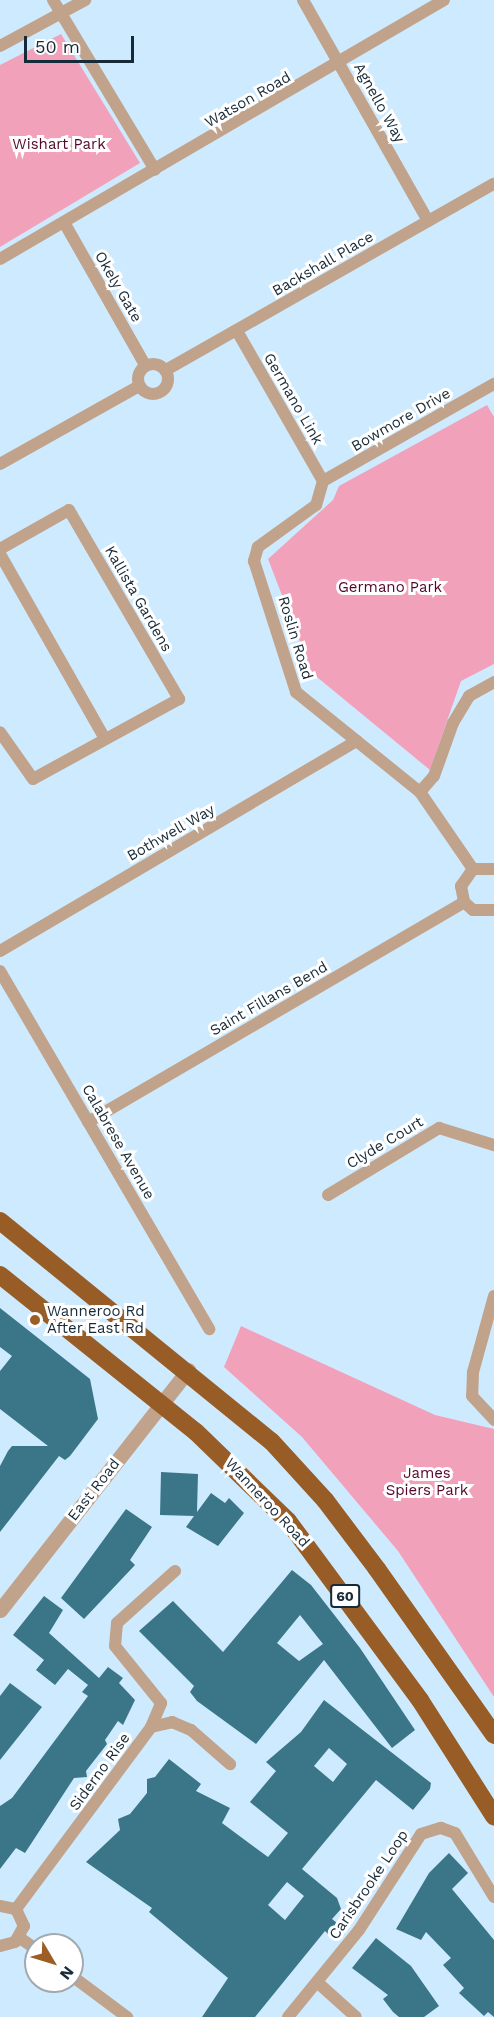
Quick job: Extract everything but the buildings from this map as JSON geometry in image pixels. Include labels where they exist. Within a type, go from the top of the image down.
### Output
[{"type":"highway","points":[[0,1221],[188,1370],[272,1442],[325,1500],[494,1735]]},
{"type":"highway","name":"Wanneroo Road","points":[[0,1275],[162,1404],[231,1464],[288,1521],[420,1700],[494,1816]]},
{"type":"street","points":[[53,0],[155,170]]},
{"type":"street","points":[[0,46],[85,0]]},
{"type":"street","name":"Agnello Way","points":[[303,0],[428,221]]},
{"type":"street","name":"Watson Road","points":[[0,259],[65,224],[340,64],[444,0]]},
{"type":"street","name":"Backshall Place","points":[[166,370],[494,184]]},
{"type":"street","name":"Okely Gate","points":[[65,224],[145,365]]},
{"type":"street","name":"Germano Link","points":[[237,331],[323,482]]},
{"type":"street","points":[[157,363],[166,370],[163,391],[152,394],[139,386],[138,376],[145,365],[157,363]]},
{"type":"street","points":[[0,464],[139,386]]},
{"type":"street","name":"Bowmore Drive","points":[[323,482],[492,388]]},
{"type":"street","name":"Roslin Road","points":[[323,482],[316,505],[258,547],[254,561],[296,692],[420,792],[473,869]]},
{"type":"street","name":"Kallista Gardens","points":[[0,549],[69,510],[179,699],[104,737],[33,779],[0,732]]},
{"type":"street","points":[[0,554],[104,737]]},
{"type":"street","points":[[420,792],[434,776],[453,723],[469,696],[494,682]]},
{"type":"street","name":"Bothwell Way","points":[[0,951],[357,741]]},
{"type":"street","points":[[494,869],[473,869],[461,886],[464,902],[480,913],[494,910]]},
{"type":"street","name":"Saint Fillans Bend","points":[[88,1122],[464,902]]},
{"type":"street","name":"Calabrese Avenue","points":[[0,971],[209,1329]]},
{"type":"street","name":"Clyde Court","points":[[328,1195],[439,1128],[494,1145]]},
{"type":"street","points":[[494,1296],[473,1372],[472,1396],[494,1420]]},
{"type":"street","name":"East Road","points":[[0,1610],[188,1370]]},
{"type":"street","points":[[151,1727],[161,1703],[115,1646],[117,1623],[175,1571]]},
{"type":"street","name":"Siderno Rise","points":[[16,1909],[151,1727],[172,1722],[191,1730],[230,1764]]},
{"type":"street","name":"Carisbrooke Loop","points":[[288,2017],[359,1930],[407,1851],[431,1829],[455,1833],[494,1897]]},
{"type":"street","points":[[0,1906],[16,1909],[24,1926],[20,1938],[0,1946]]},
{"type":"street","points":[[20,1938],[24,1941]]},
{"type":"street","points":[[316,1982],[356,2017]]},
{"type":"street","points":[[84,1985],[127,2017]]},
{"type":"green space","name":"Wishart Park","points":[[61,34],[140,163],[0,247],[0,65]]},
{"type":"green space","name":"Germano Park","points":[[487,405],[494,417],[494,664],[461,681],[430,770],[312,673],[268,559],[333,500],[339,486]]},
{"type":"green space","name":"James Spiers Park","points":[[241,1326],[435,1415],[494,1429],[494,1697],[398,1551],[302,1437],[224,1367]]},
{"type":"place","name":"Wanneroo Rd After East Rd","points":[[35,1320]]}]
